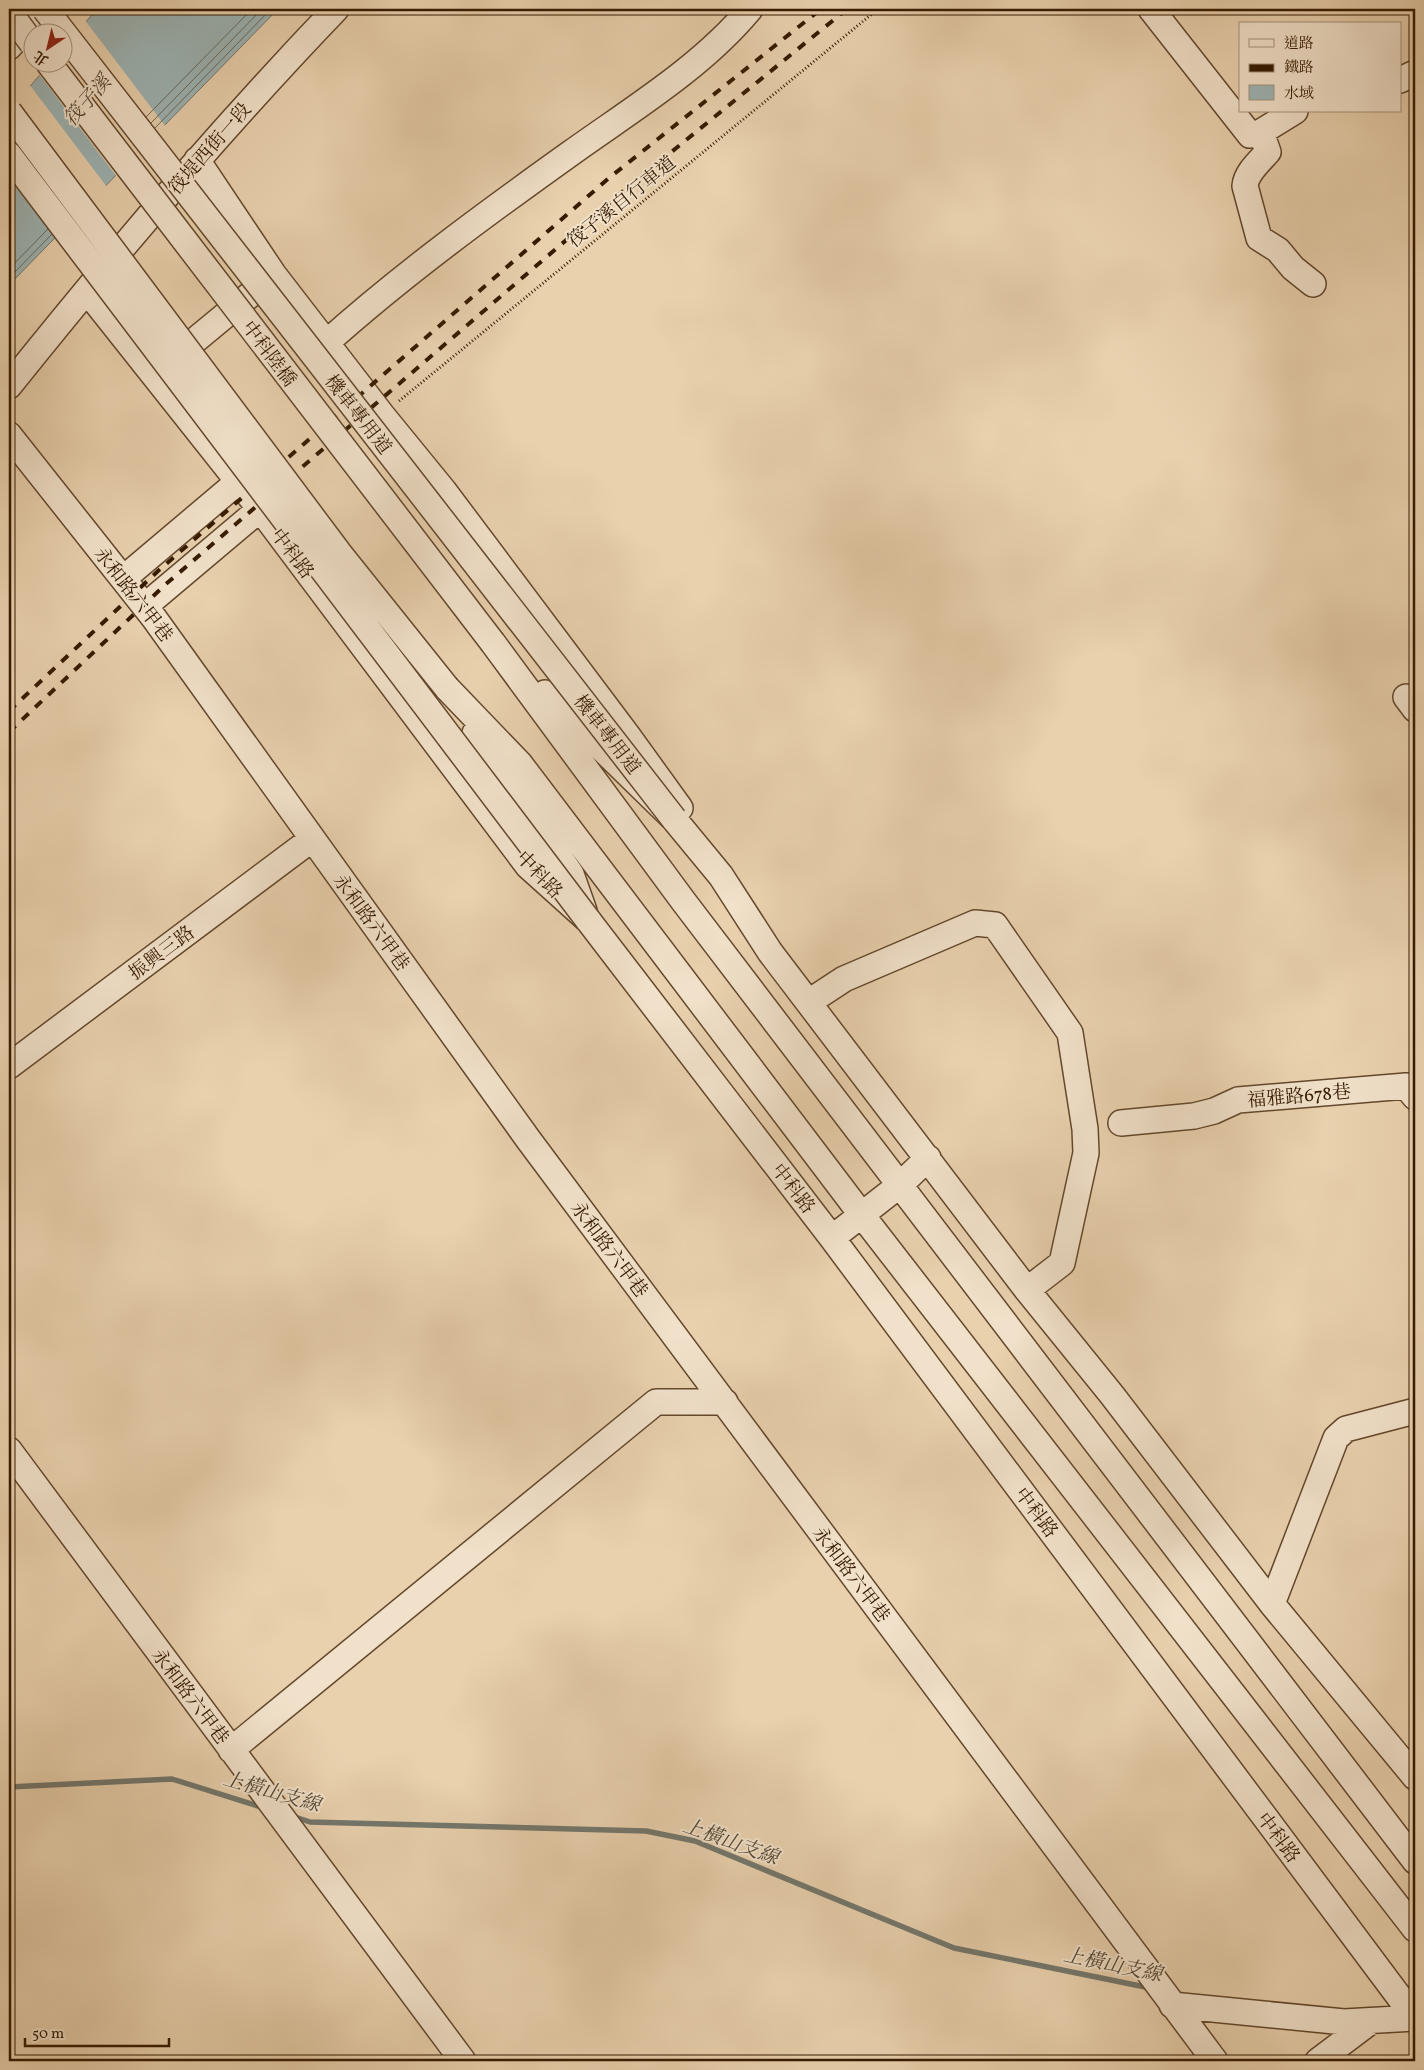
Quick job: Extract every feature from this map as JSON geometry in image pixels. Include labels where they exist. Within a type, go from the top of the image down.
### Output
[{"type":"street","points":[[9,47],[44,9]]},
{"type":"street","name":"機車專用道","points":[[44,9],[674,819]]},
{"type":"street","name":"筏堤西街一段","points":[[9,386],[197,160],[336,9]]},
{"type":"street","points":[[326,344],[386,291],[553,166],[702,58],[730,32],[750,9]]},
{"type":"street","points":[[1151,9],[1250,135],[1261,132],[1292,112]]},
{"type":"street","points":[[9,12],[22,29]]},
{"type":"street","name":"中科陸橋","points":[[56,72],[493,643]]},
{"type":"street","points":[[1402,79],[1415,73]]},
{"type":"street","points":[[9,112],[334,545],[447,688],[494,762],[571,874],[588,920]]},
{"type":"street","points":[[1261,132],[1268,152],[1245,181],[1256,230],[1259,238],[1278,250],[1293,268],[1313,284]]},
{"type":"street","points":[[9,155],[588,920]]},
{"type":"street","points":[[197,160],[274,276],[444,491],[628,736],[681,811],[770,952],[1027,1290],[1112,1395],[1272,1604],[1415,1777]]},
{"type":"street","points":[[153,375],[274,276]]},
{"type":"street","name":"中科路","points":[[87,291],[239,481],[528,866],[588,920],[832,1238],[1415,2018]]},
{"type":"street","name":"永和路六甲巷","points":[[9,435],[145,606],[528,1138],[1215,2061]]},
{"type":"street","points":[[123,579],[239,481]]},
{"type":"street","points":[[145,606],[260,509]]},
{"type":"street","points":[[493,643],[674,819],[721,876]]},
{"type":"street","points":[[493,643],[684,902],[901,1184],[1415,1861]]},
{"type":"street","name":"中科路","points":[[447,688],[520,764],[861,1214],[1415,1929]]},
{"type":"street","name":"振興三路","points":[[9,1066],[312,839]]},
{"type":"street","points":[[809,1002],[844,980],[975,923],[995,925],[1070,1033],[1084,1130],[1086,1154],[1062,1263],[1027,1290]]},
{"type":"street","name":"福雅路678巷","points":[[1121,1123],[1194,1116],[1214,1111],[1238,1100],[1406,1086],[1415,1098]]},
{"type":"street","points":[[832,1238],[901,1184],[928,1158]]},
{"type":"street","points":[[231,1750],[656,1402],[725,1402]]},
{"type":"street","points":[[1272,1604],[1336,1438],[1346,1429],[1415,1411]]},
{"type":"street","name":"永和路六甲巷","points":[[9,1450],[463,2061]]},
{"type":"street","points":[[1172,2005],[1344,2022],[1415,2018]]},
{"type":"street","points":[[1318,2061],[1371,2021]]},
{"type":"path","name":"筏子溪自行車道","points":[[382,415],[878,9]]},
{"type":"water","name":"筏子溪","points":[[97,9],[278,9],[9,285],[9,111],[42,72],[72,72],[72,38]]},
{"type":"pier","points":[[84,19],[166,127],[117,177],[38,73],[72,72],[72,33]]},
{"type":"pier","points":[[29,84],[107,187],[59,237],[9,172],[9,107]]},
{"type":"waterway","name":"上橫山支線","points":[[9,1787],[172,1779],[264,1808]]},
{"type":"waterway","name":"上橫山支線","points":[[292,1816],[310,1822],[646,1831],[695,1841],[954,1948],[1150,1988]]},
{"type":"railway","points":[[9,711],[158,571],[609,178],[821,9]]},
{"type":"railway","points":[[9,732],[166,584],[621,193],[847,9]]}]
